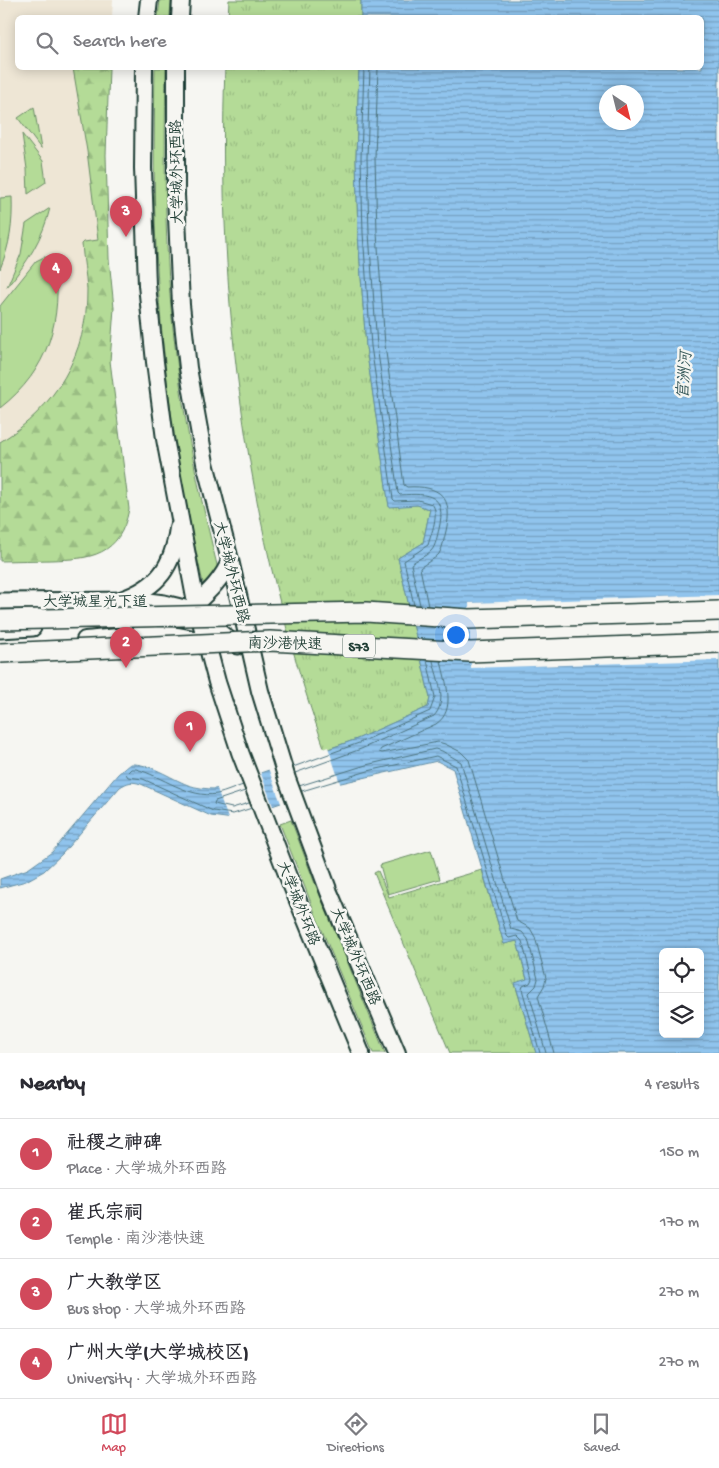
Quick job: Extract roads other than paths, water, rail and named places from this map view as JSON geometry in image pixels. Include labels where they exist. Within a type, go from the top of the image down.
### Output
[{"type":"highway","name":"南沙港快速","points":[[0,620],[366,612],[469,619],[719,611]]},
{"type":"highway","name":"南沙港快速","points":[[0,654],[270,641],[470,652],[719,644]]},
{"type":"main road","points":[[147,15],[149,0]]},
{"type":"main road","points":[[180,15],[181,0]]},
{"type":"main road","points":[[144,70],[143,161],[147,285],[159,399],[195,610],[209,648]]},
{"type":"main road","name":"大学城外环西路","points":[[176,70],[176,217],[184,336],[205,463],[230,560],[252,659],[276,743],[299,814],[329,892],[396,1053]]},
{"type":"main road","points":[[121,600],[143,591],[169,565],[177,538],[179,521]]},
{"type":"main road","name":"大学城星光下道","points":[[0,630],[136,624],[176,617],[195,610],[222,576],[230,560]]},
{"type":"main road","name":"大学城星光下道","points":[[0,601],[140,600],[195,610],[252,659]]},
{"type":"main road","points":[[0,646],[161,635],[195,639],[209,648]]},
{"type":"main road","name":"大学城外环路","points":[[209,648],[219,690],[240,752],[361,1053]]},
{"type":"water","name":"官洲河","points":[[361,0],[719,0],[719,1053],[536,1053],[515,983],[527,979],[517,941],[504,944],[453,769],[437,761],[341,783],[233,819],[211,816],[141,784],[128,783],[120,787],[62,854],[44,871],[26,881],[0,888],[0,879],[28,869],[52,852],[118,774],[130,764],[152,768],[191,786],[215,789],[357,739],[428,707],[430,698],[398,558],[423,543],[430,509],[417,505],[389,507],[366,347],[358,234],[356,158],[359,70],[704,70],[704,15],[361,15]]},
{"type":"place","name":"广大教学区","points":[[126,237]]},
{"type":"place","name":"广州大学(大学城校区)","points":[[56,294]]},
{"type":"place","name":"崔氏宗祠","points":[[126,668]]},
{"type":"place","name":"社稷之神碑","points":[[190,752]]}]
